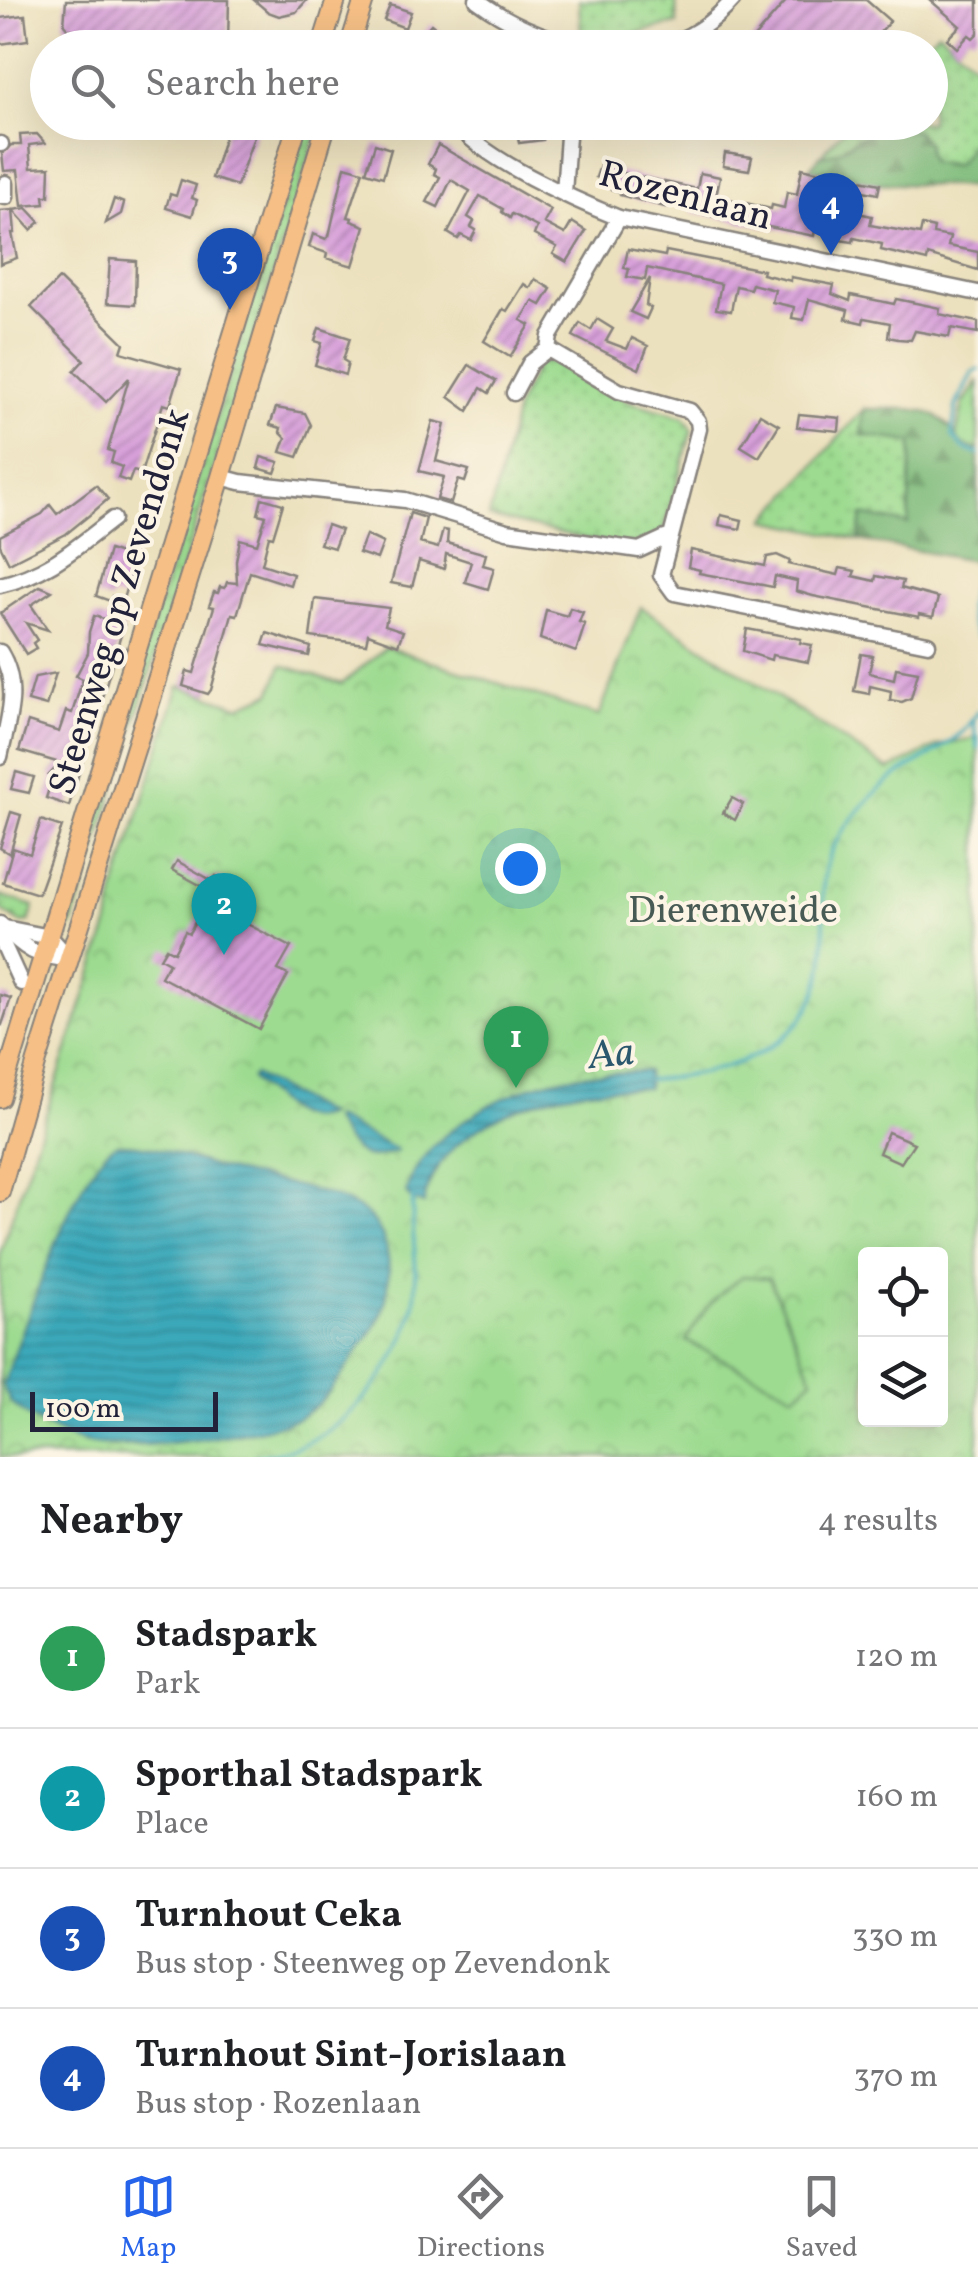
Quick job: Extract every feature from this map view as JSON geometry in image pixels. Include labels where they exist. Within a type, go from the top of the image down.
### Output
[{"type":"main road","points":[[327,30],[336,0]]},
{"type":"main road","points":[[354,30],[364,0]]},
{"type":"main road","name":"Steenweg op Zevendonk","points":[[0,1098],[293,140]]},
{"type":"main road","name":"Steenweg op Zevendonk","points":[[0,1192],[321,140]]},
{"type":"street","points":[[698,30],[716,19],[733,0]]},
{"type":"street","points":[[481,2],[526,30]]},
{"type":"street","name":"Rozenlaan","points":[[472,140],[564,193],[619,218],[978,293]]},
{"type":"street","points":[[564,193],[568,140]]},
{"type":"street","points":[[514,394],[530,363],[548,349],[550,336],[619,218]]},
{"type":"street","points":[[548,349],[619,391],[690,411],[698,421],[661,575],[674,592],[928,644]]},
{"type":"street","name":"Steenweg op Zevendonk","points":[[221,477],[404,500],[507,531],[639,550],[670,538]]},
{"type":"street","points":[[0,585],[52,566],[113,519]]},
{"type":"street","points":[[0,652],[11,672],[13,687],[0,757]]},
{"type":"street","points":[[2,930],[50,937],[70,959]]},
{"type":"street","points":[[2,930],[43,958],[70,959]]},
{"type":"street","points":[[2,930],[21,982]]},
{"type":"green space","points":[[579,0],[676,0],[677,24],[650,30],[581,30]]},
{"type":"green space","points":[[948,40],[978,67],[978,134],[957,164],[931,162],[927,152],[909,140],[948,140]]},
{"type":"green space","points":[[978,134],[978,187],[871,183],[809,169],[820,156],[856,140],[924,140],[931,162],[957,164]]},
{"type":"green space","points":[[302,140],[315,140],[72,926],[66,930],[61,922]]},
{"type":"green space","points":[[834,140],[855,140],[836,152],[820,156]]},
{"type":"green space","points":[[546,360],[631,402],[684,417],[692,429],[663,534],[645,542],[617,546],[489,517],[517,406],[539,361]]},
{"type":"green space","points":[[978,381],[978,450],[961,444],[956,436],[963,404]]},
{"type":"green space","points":[[864,409],[862,435],[913,442],[908,525],[862,516],[859,540],[766,520]]},
{"type":"green space","points":[[864,409],[904,409],[934,415],[978,450],[978,562],[859,540],[862,515],[908,524],[912,442],[861,435]]},
{"type":"green space","name":"Dierenweide","points":[[641,607],[889,770],[937,746],[978,737],[978,1457],[0,1457],[0,1253],[109,923],[115,890],[179,686],[239,706],[271,693],[282,665],[342,684],[386,647],[599,716]]},
{"type":"green space","points":[[0,895],[34,906],[29,922],[21,923],[1,910]]},
{"type":"green space","points":[[743,1276],[769,1278],[813,1379],[795,1395],[686,1341],[710,1305]]},
{"type":"water","points":[[647,1071],[647,1088],[570,1093],[501,1116],[459,1143],[442,1161],[430,1181],[424,1204],[406,1193],[428,1152],[493,1103],[562,1078]]},
{"type":"water","points":[[254,1075],[327,1115],[296,1115],[255,1083],[251,1078]]},
{"type":"water","points":[[335,1118],[396,1152],[373,1157],[360,1153],[344,1138],[332,1120]]},
{"type":"water","points":[[116,1144],[156,1149],[319,1192],[354,1206],[374,1223],[387,1250],[389,1266],[382,1312],[336,1382],[307,1413],[281,1424],[226,1436],[161,1444],[106,1445],[59,1433],[11,1403],[3,1385],[51,1254],[84,1184],[100,1158]]},
{"type":"building","points":[[66,0],[229,0],[228,30],[79,30],[68,29],[64,24]]},
{"type":"building","points":[[254,0],[307,0],[296,12],[279,16]]},
{"type":"building","points":[[787,0],[866,0],[890,21],[882,30],[761,30]]},
{"type":"building","points":[[930,0],[978,0],[978,33],[973,38],[969,35],[957,48],[948,38],[960,26]]},
{"type":"building","points":[[390,5],[411,12],[405,28],[384,20]]},
{"type":"building","points":[[25,15],[28,40],[0,44],[0,18]]},
{"type":"building","points":[[30,134],[30,140],[45,143],[29,145],[31,168],[50,167],[45,204],[22,206],[18,170],[4,171],[2,154],[11,145],[21,145],[20,135]]},
{"type":"building","points":[[224,140],[253,140],[237,186],[212,178]]},
{"type":"building","points":[[375,144],[391,149],[383,177],[366,172]]},
{"type":"building","points":[[438,145],[551,210],[544,223],[565,234],[572,222],[586,231],[567,262],[553,254],[557,247],[534,235],[537,227],[512,214],[510,218],[503,209],[480,196],[468,217],[474,221],[471,227],[476,230],[471,240],[448,233],[470,191],[451,180],[438,207],[427,202],[440,177],[428,164]]},
{"type":"building","points":[[725,153],[752,157],[749,170],[723,166]]},
{"type":"building","points":[[601,163],[615,166],[614,171],[697,189],[700,173],[720,177],[716,196],[771,209],[772,205],[784,208],[787,192],[797,194],[802,168],[824,173],[818,199],[852,206],[839,209],[872,216],[870,225],[920,234],[922,225],[934,228],[933,234],[950,237],[948,246],[978,252],[978,270],[928,255],[927,261],[881,250],[882,244],[854,238],[853,242],[839,240],[841,234],[815,229],[814,236],[620,195],[598,185],[601,179],[596,177]]},
{"type":"building","points":[[345,166],[363,171],[348,217],[365,226],[353,266],[326,258],[327,253],[309,247],[313,234],[326,239],[329,236]]},
{"type":"building","points":[[846,177],[880,184],[878,194],[844,187]]},
{"type":"building","points":[[181,180],[196,185],[192,216],[166,208],[170,194],[176,196]]},
{"type":"building","points":[[114,199],[124,203],[121,214],[106,223]]},
{"type":"building","points":[[27,208],[40,222],[31,230],[13,210]]},
{"type":"building","points":[[13,210],[17,258],[0,264],[0,211]]},
{"type":"building","points":[[628,249],[665,256],[666,251],[763,270],[762,274],[791,281],[791,277],[834,285],[832,294],[850,301],[851,295],[940,308],[939,314],[978,322],[978,333],[951,328],[949,337],[915,331],[911,340],[888,337],[890,323],[846,319],[848,310],[809,299],[804,320],[792,318],[794,307],[772,302],[775,290],[752,284],[750,289],[736,286],[731,311],[716,309],[721,284],[647,268],[645,280],[627,277],[629,269],[624,268]]},
{"type":"building","points":[[110,259],[136,261],[135,305],[107,303]]},
{"type":"building","points":[[650,278],[646,305],[651,308],[646,319],[630,312]]},
{"type":"building","points":[[59,279],[124,343],[121,352],[181,369],[170,406],[163,404],[141,473],[133,471],[129,482],[118,478],[122,467],[111,463],[114,452],[108,450],[129,378],[106,402],[74,371],[84,360],[31,307]]},
{"type":"building","points":[[535,279],[551,289],[541,305],[533,301],[521,320],[530,325],[510,357],[484,341],[503,309],[507,311],[524,284],[530,288]]},
{"type":"building","points":[[597,319],[613,329],[606,341],[627,349],[632,338],[648,346],[639,369],[573,336],[580,323],[591,330]]},
{"type":"building","points":[[319,328],[350,338],[343,360],[348,363],[345,375],[315,365],[322,343],[315,341]]},
{"type":"building","points":[[469,365],[496,381],[489,393],[481,388],[468,411],[449,397]]},
{"type":"building","points":[[276,408],[305,413],[311,425],[298,457],[281,452],[286,438],[281,428],[270,425]]},
{"type":"building","points":[[760,414],[779,425],[759,457],[741,446]]},
{"type":"building","points":[[799,414],[840,418],[839,431],[797,427]]},
{"type":"building","points":[[433,421],[445,424],[436,461],[469,470],[465,482],[458,480],[451,503],[437,499],[444,477],[419,471]]},
{"type":"building","points":[[261,457],[279,462],[275,473],[258,468]]},
{"type":"building","points":[[96,485],[108,499],[66,534],[9,563],[0,536],[42,514],[50,505],[57,514]]},
{"type":"building","points":[[262,498],[283,504],[262,564],[293,574],[290,585],[250,572],[237,615],[232,614],[211,690],[208,694],[183,686],[187,671],[194,673],[214,607],[209,606],[214,592],[225,588],[227,582],[237,583],[240,539],[257,544],[266,516],[258,514]]},
{"type":"building","points":[[410,513],[426,518],[420,543],[438,548],[443,530],[448,531],[447,543],[486,554],[483,565],[494,568],[488,589],[465,582],[471,562],[446,554],[444,569],[419,561],[412,587],[391,583]]},
{"type":"building","points":[[721,515],[742,520],[740,529],[719,525]]},
{"type":"building","points":[[327,525],[341,530],[334,548],[320,544]]},
{"type":"building","points":[[366,535],[383,543],[377,559],[359,553]]},
{"type":"building","points":[[109,550],[135,559],[123,599],[112,596],[110,601],[96,596]]},
{"type":"building","points":[[691,550],[765,566],[767,557],[777,555],[789,564],[838,575],[840,568],[875,581],[876,576],[903,581],[901,588],[938,598],[933,617],[919,617],[813,596],[796,591],[797,581],[775,576],[773,587],[699,573],[700,570],[688,567]]},
{"type":"building","points":[[40,586],[52,591],[31,605],[48,630],[26,623],[37,640],[33,643],[36,648],[26,654],[0,613]]},
{"type":"building","points":[[315,599],[389,608],[385,625],[403,631],[398,645],[368,634],[366,644],[310,637]]},
{"type":"building","points":[[570,608],[583,612],[579,622],[585,624],[576,652],[540,639],[546,610],[567,616]]},
{"type":"building","points":[[94,616],[124,625],[69,806],[46,798],[53,776],[49,775],[60,763],[19,751],[28,722],[59,732],[66,711],[72,713],[83,679],[76,676],[88,653]]},
{"type":"building","points":[[747,629],[801,639],[800,643],[812,645],[808,662],[772,655],[771,660],[743,651]]},
{"type":"building","points":[[267,633],[311,647],[309,656],[263,645]]},
{"type":"building","points":[[861,654],[873,656],[869,672],[873,674],[894,679],[896,668],[918,672],[911,698],[902,702],[890,700],[891,691],[870,686],[869,694],[854,691]]},
{"type":"building","points":[[56,673],[46,706],[28,701],[35,677]]},
{"type":"building","points":[[16,772],[34,777],[29,793],[11,789]]},
{"type":"building","points":[[732,798],[743,804],[735,820],[723,813]]},
{"type":"building","points":[[11,812],[21,815],[10,854],[0,848]]},
{"type":"building","points":[[41,820],[62,827],[38,894],[3,883],[13,848],[30,854]]},
{"type":"building","points":[[177,861],[213,881],[216,876],[238,888],[229,906],[235,910],[232,916],[291,947],[278,970],[288,975],[259,1029],[161,977],[169,963],[160,958],[166,948],[174,952],[209,897],[209,890],[172,870]]},
{"type":"building","points":[[0,995],[11,998],[2,1025],[0,1024]]},
{"type":"building","points":[[888,1132],[914,1143],[901,1163],[879,1153]]},
{"type":"waterway","name":"Aa","points":[[978,370],[973,372],[956,406],[952,436],[963,448],[978,454]]},
{"type":"waterway","name":"Aa","points":[[978,585],[972,589],[969,608],[978,637]]},
{"type":"waterway","name":"Aa","points":[[648,1080],[707,1072],[736,1063],[785,1036],[804,1015],[817,989],[824,958],[823,883],[838,839],[883,786],[959,735],[978,711]]},
{"type":"waterway","points":[[973,720],[978,748]]},
{"type":"waterway","name":"Aa","points":[[255,1457],[300,1446],[332,1428],[365,1397],[392,1360],[411,1319],[415,1298],[413,1198]]},
{"type":"place","name":"Turnhout Sint-Jorislaan","points":[[831,255]]},
{"type":"place","name":"Turnhout Ceka","points":[[230,310]]},
{"type":"place","name":"Sporthal Stadspark","points":[[224,955]]},
{"type":"place","name":"Stadspark","points":[[516,1088]]}]
